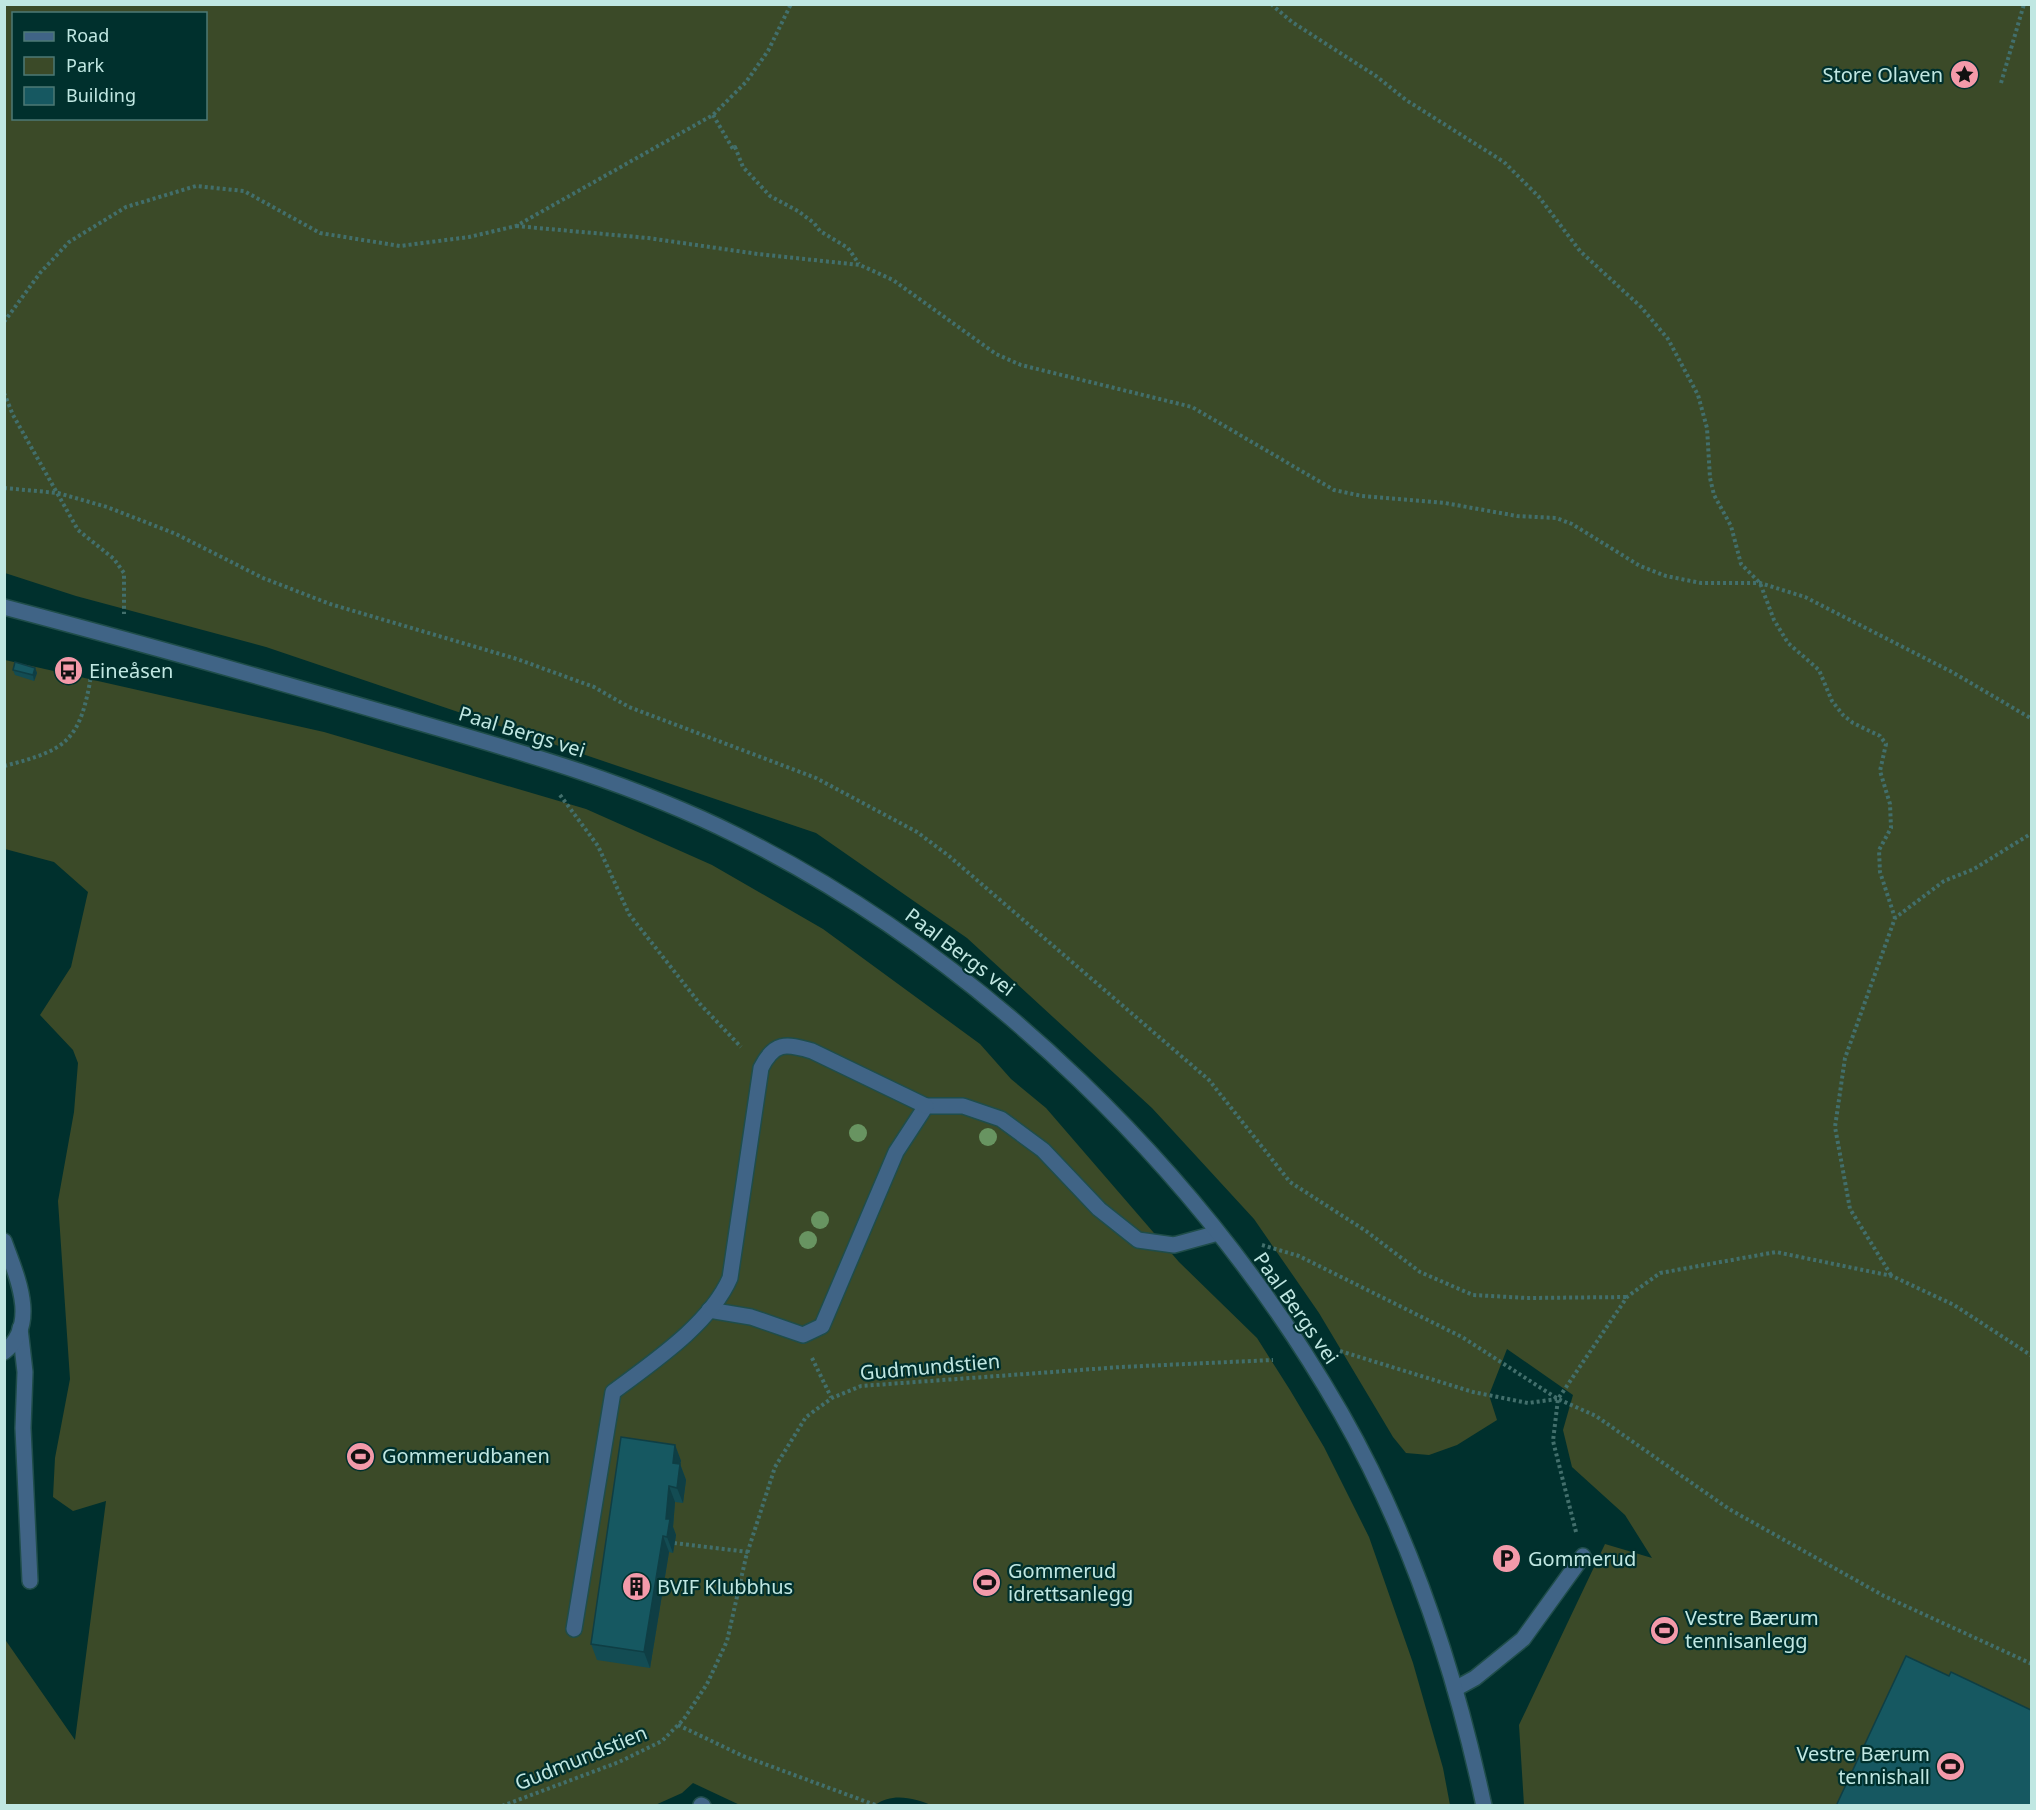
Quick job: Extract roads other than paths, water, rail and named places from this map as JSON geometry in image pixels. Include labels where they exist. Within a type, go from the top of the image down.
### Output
[{"type":"street","name":"Paal Bergs vei","points":[[4,607],[525,753],[628,788],[756,846],[884,920],[969,982],[1052,1053],[1119,1120],[1218,1233],[1291,1330],[1343,1416],[1390,1510],[1433,1617],[1455,1689],[1484,1806]]},
{"type":"street","points":[[574,1629],[613,1392],[674,1346],[722,1297],[730,1278],[761,1068],[770,1051],[781,1046],[797,1046],[812,1051],[926,1107],[963,1106],[1001,1119],[1042,1150],[1099,1209],[1138,1240],[1174,1245],[1218,1233]]},
{"type":"street","points":[[709,1310],[751,1317],[803,1335],[822,1326],[896,1152],[926,1107]]},
{"type":"street","points":[[4,1241],[24,1299],[21,1328],[25,1372],[23,1428],[30,1581]]},
{"type":"street","points":[[4,1352],[11,1347],[21,1328]]},
{"type":"street","points":[[1455,1689],[1475,1678],[1523,1639],[1582,1556]]},
{"type":"place","name":"Store Olaven","points":[[1964,75]]},
{"type":"place","name":"Eineåsen","points":[[68,671]]},
{"type":"place","name":"Gommerudbanen","points":[[361,1456]]},
{"type":"place","name":"Gommerud","points":[[1507,1559]]},
{"type":"place","name":"Gommerud idrettsanlegg","points":[[987,1583]]},
{"type":"place","name":"BVIF Klubbhus","points":[[636,1587]]},
{"type":"place","name":"Vestre Bærum tennisanlegg","points":[[1664,1630]]},
{"type":"place","name":"Vestre Bærum tennishall","points":[[1951,1766]]}]
